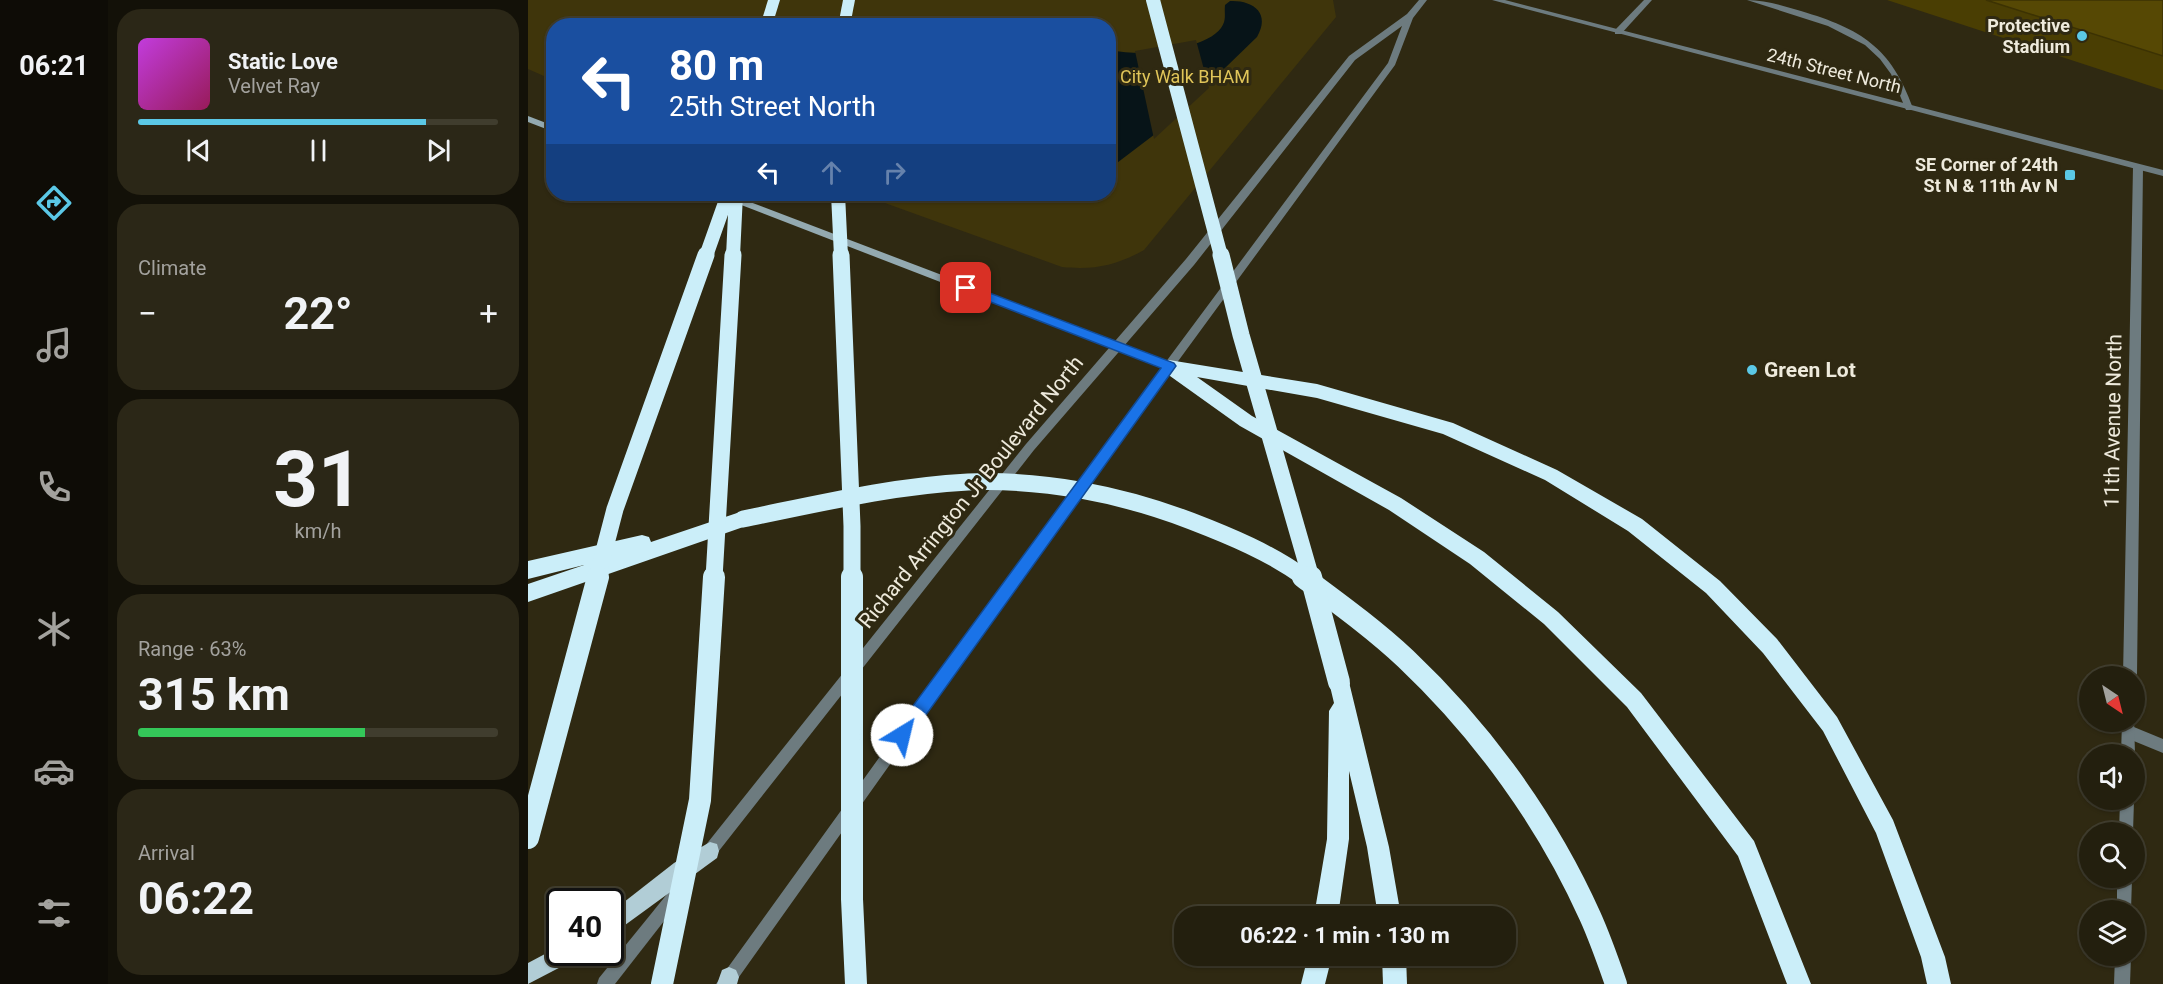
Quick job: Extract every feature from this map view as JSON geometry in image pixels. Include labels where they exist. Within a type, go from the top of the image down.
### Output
[{"type":"highway","points":[[768,18],[774,0]]},
{"type":"highway","points":[[846,18],[849,0]]},
{"type":"highway","points":[[1153,0],[1196,156],[1241,335],[1291,505],[1339,682],[1378,847],[1388,906]]},
{"type":"highway","points":[[528,838],[549,766],[615,509],[725,201]]},
{"type":"highway","points":[[662,984],[700,800],[730,335],[736,201]]},
{"type":"highway","points":[[838,201],[852,526],[852,899],[856,984]]},
{"type":"highway","points":[[1169,366],[1246,421],[1395,504],[1468,552],[1551,618],[1634,700],[1746,849],[1799,984]]},
{"type":"highway","points":[[1169,366],[1317,391],[1448,428],[1551,475],[1635,525],[1713,587],[1770,646],[1830,724],[1885,828],[1933,957],[1939,984]]},
{"type":"highway","points":[[528,570],[743,519],[907,487],[999,482],[1067,487],[1148,506],[1215,530],[1278,561],[1353,614],[1407,659],[1472,729],[1539,823],[1586,908],[1616,984]]},
{"type":"highway","points":[[528,593],[743,519]]},
{"type":"highway","points":[[1328,906],[1338,839],[1339,682]]},
{"type":"highway","points":[[1313,984],[1318,966]]},
{"type":"highway","points":[[1394,966],[1395,984]]},
{"type":"main road","points":[[528,120],[546,126]]},
{"type":"main road","points":[[739,201],[1169,366]]},
{"type":"main road","points":[[624,915],[681,870],[710,851]]},
{"type":"main road","points":[[528,974],[546,964]]},
{"type":"street","name":"Richard Arrington Jr Boulevard North","points":[[726,982],[1169,366],[1392,63],[1410,16],[1422,0]]},
{"type":"street","name":"24th Street North","points":[[1496,0],[2163,173]]},
{"type":"street","points":[[1618,32],[1648,0]]},
{"type":"street","points":[[1751,0],[1838,26],[1868,43],[1894,72],[1909,108]]},
{"type":"street","name":"Richard Arrington Jr Boulevard North","points":[[605,984],[1030,447],[1190,262],[1352,58],[1410,16]]},
{"type":"street","name":"11th Avenue North","points":[[2130,666],[2138,167]]},
{"type":"street","points":[[2138,732],[2163,746]]},
{"type":"street","points":[[2122,984],[2123,966]]},
{"type":"green space","name":"City Walk BHAM","points":[[528,0],[1333,0],[1336,17],[1144,250],[1123,260],[1094,267],[1062,267],[879,201],[1116,201],[1116,18],[546,18],[546,77],[528,69]]},
{"type":"shaded area","points":[[1230,1],[1238,1],[1257,10],[1262,21],[1257,37],[1163,128],[1116,164],[1116,51],[1151,52],[1185,47],[1200,42],[1221,28],[1225,20],[1225,5]]},
{"type":"pier","points":[[1196,40],[1209,88],[1154,139],[1135,51]]},
{"type":"building","points":[[1986,0],[2163,0],[2163,56]]},
{"type":"place","name":"Protective Stadium","points":[[2082,36]]},
{"type":"place","name":"SE Corner of 24th St N & 11th Av N","points":[[2070,175]]},
{"type":"place","name":"Green Lot","points":[[1752,370]]},
{"type":"route","points":[[902,735],[1169,366],[966,288]]}]
